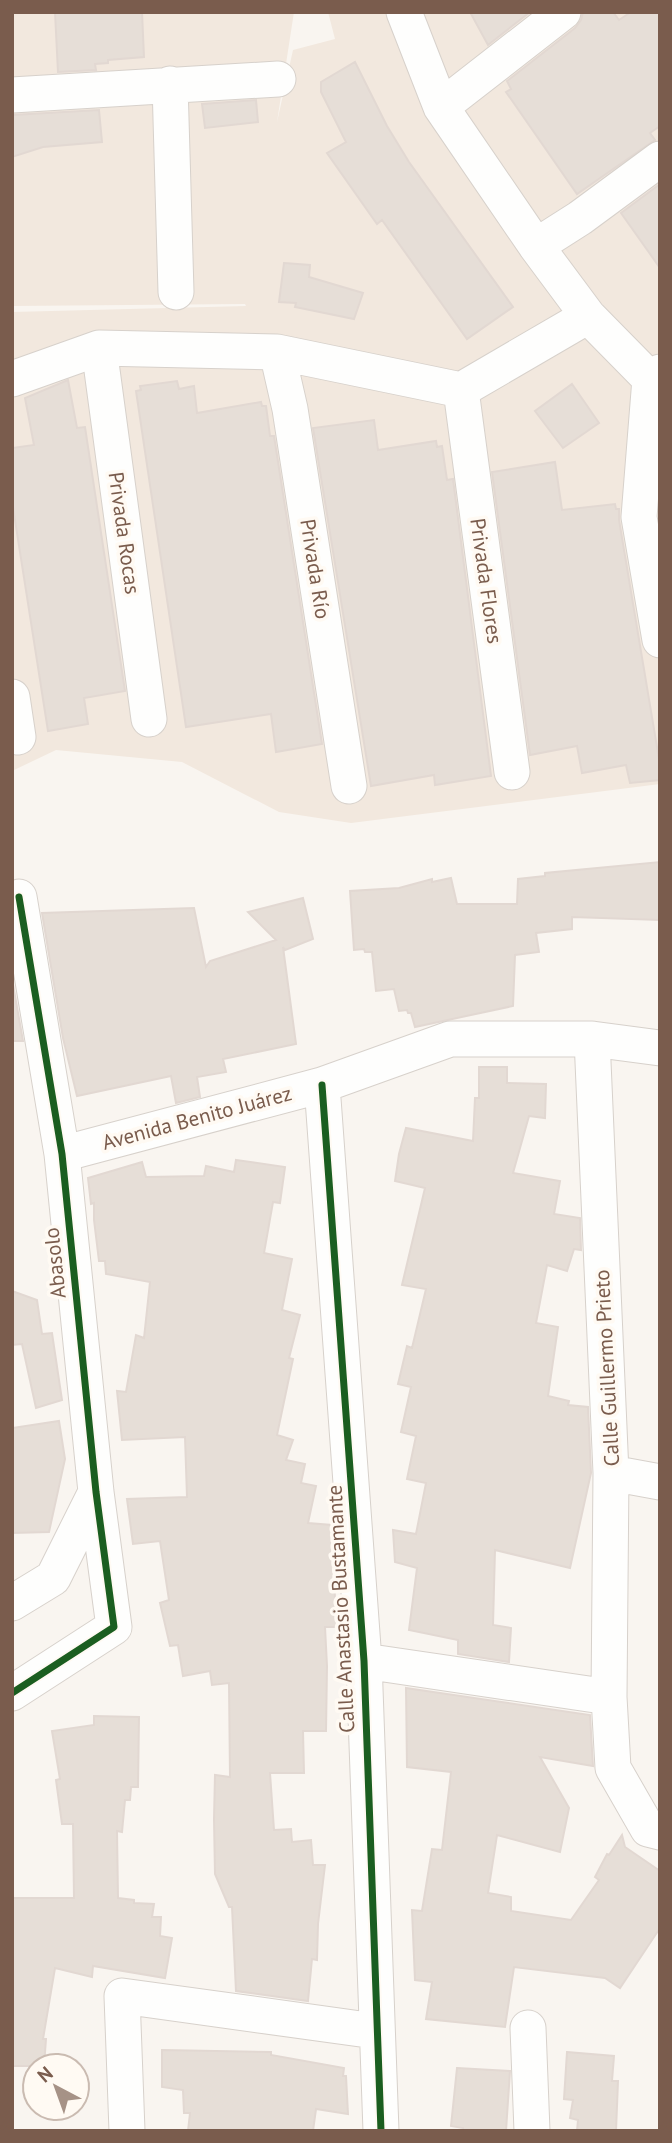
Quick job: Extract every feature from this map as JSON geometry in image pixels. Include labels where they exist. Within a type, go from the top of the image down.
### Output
[{"type":"street","points":[[404,12],[442,107],[536,246],[588,316],[656,379],[639,517],[660,640]]},
{"type":"street","points":[[442,107],[563,12]]},
{"type":"street","points":[[12,95],[278,79]]},
{"type":"street","points":[[170,84],[176,292]]},
{"type":"street","points":[[536,246],[580,218],[660,159]]},
{"type":"street","points":[[12,379],[99,348],[277,352],[461,390],[588,316]]},
{"type":"street","name":"Privada Rocas","points":[[99,348],[149,719]]},
{"type":"street","name":"Privada Río","points":[[277,352],[289,409],[349,786]]},
{"type":"street","name":"Privada Flores","points":[[461,390],[512,772]]},
{"type":"street","points":[[12,696],[18,737]]},
{"type":"street","name":"Abasolo","points":[[12,1693],[114,1627],[96,1493],[62,1154],[19,897]]},
{"type":"street","name":"Avenida Benito Juárez","points":[[62,1154],[321,1085],[450,1039],[592,1039],[660,1048]]},
{"type":"street","name":"Calle Guillermo Prieto","points":[[592,1039],[611,1474],[609,1698],[613,1768],[648,1829],[660,1832]]},
{"type":"street","name":"Calle Anastasio Bustamante","points":[[321,1085],[364,1661],[375,2031],[381,2131]]},
{"type":"street","points":[[611,1474],[660,1482]]},
{"type":"street","points":[[12,1603],[52,1578],[96,1493]]},
{"type":"street","points":[[364,1661],[609,1698]]},
{"type":"street","points":[[127,2131],[122,1996],[375,2031]]},
{"type":"street","points":[[528,2028],[532,2131]]},
{"type":"shaded area","points":[[12,12],[294,12],[277,122],[293,50],[335,39],[328,12],[660,12],[660,784],[351,823],[279,812],[182,762],[56,750],[12,771],[12,312],[246,306],[12,306]]},
{"type":"building","points":[[55,12],[142,12],[144,57],[108,60],[108,63],[95,64],[96,70],[58,72]]},
{"type":"building","points":[[470,12],[530,12],[488,45]]},
{"type":"building","points":[[583,12],[613,12],[619,20],[631,12],[660,12],[660,126],[650,133],[655,140],[577,194],[506,92],[511,89],[507,81],[575,28]]},
{"type":"building","points":[[355,62],[387,126],[409,162],[513,307],[467,339],[382,220],[377,224],[327,153],[346,142],[321,92],[321,82]]},
{"type":"building","points":[[256,100],[258,122],[205,128],[202,104]]},
{"type":"building","points":[[99,110],[102,142],[43,147],[12,157],[12,115]]},
{"type":"building","points":[[660,184],[660,268],[621,213]]},
{"type":"building","points":[[284,263],[310,265],[309,277],[363,293],[354,319],[295,307],[296,303],[279,302]]},
{"type":"building","points":[[68,380],[77,428],[85,427],[125,691],[84,698],[88,724],[48,731],[12,501],[12,448],[34,445],[25,398]]},
{"type":"building","points":[[177,381],[179,389],[194,386],[197,413],[261,402],[262,406],[266,406],[270,436],[274,436],[322,744],[276,752],[271,714],[186,727],[136,391],[141,390],[140,386]]},
{"type":"building","points":[[572,384],[599,423],[563,448],[535,411]]},
{"type":"building","points":[[374,420],[378,450],[436,441],[437,447],[442,446],[447,480],[453,479],[491,776],[435,785],[434,775],[371,786],[313,428]]},
{"type":"building","points":[[555,462],[562,510],[615,504],[616,509],[619,509],[660,765],[660,780],[630,783],[626,765],[582,773],[577,746],[530,755],[492,472]]},
{"type":"building","points":[[660,862],[660,920],[572,917],[572,929],[536,933],[539,952],[515,955],[513,1006],[415,1027],[411,1013],[407,1010],[399,1011],[394,989],[376,991],[372,952],[354,950],[350,891],[399,888],[432,879],[432,882],[451,878],[457,904],[517,904],[518,879],[545,876],[545,873]]},
{"type":"building","points":[[303,898],[313,939],[285,950],[283,947],[296,1044],[223,1059],[226,1072],[197,1077],[200,1097],[176,1103],[171,1076],[77,1096],[63,1038],[42,913],[194,908],[206,967],[210,961],[276,940],[248,912]]},
{"type":"building","points":[[12,979],[23,1041],[12,1041]]},
{"type":"building","points":[[479,1067],[507,1067],[507,1083],[546,1084],[545,1118],[529,1116],[513,1173],[560,1181],[554,1214],[580,1218],[581,1250],[574,1249],[567,1271],[547,1265],[536,1323],[558,1327],[548,1396],[569,1401],[568,1405],[588,1407],[591,1473],[570,1568],[495,1550],[493,1625],[511,1628],[509,1662],[458,1654],[458,1640],[409,1630],[417,1568],[395,1562],[393,1530],[416,1534],[426,1483],[407,1479],[416,1436],[401,1432],[411,1387],[398,1384],[407,1346],[412,1348],[426,1289],[402,1285],[425,1188],[395,1181],[399,1154],[406,1128],[473,1141],[475,1098],[479,1098]]},
{"type":"building","points":[[236,1160],[285,1167],[280,1203],[273,1202],[264,1253],[292,1259],[282,1310],[300,1315],[289,1358],[293,1359],[277,1435],[293,1440],[286,1460],[305,1464],[301,1483],[316,1486],[308,1523],[332,1525],[335,1599],[340,1627],[325,1627],[326,1731],[303,1731],[304,1773],[270,1773],[274,1830],[291,1829],[292,1842],[311,1840],[313,1865],[325,1865],[317,1960],[312,1959],[308,2001],[236,1991],[232,1907],[229,1907],[215,1874],[215,1775],[230,1777],[229,1683],[212,1685],[210,1671],[183,1676],[178,1645],[170,1646],[160,1603],[169,1600],[160,1541],[133,1544],[127,1499],[187,1497],[185,1437],[122,1440],[117,1391],[126,1392],[136,1335],[144,1338],[150,1282],[106,1274],[105,1261],[99,1261],[94,1203],[91,1204],[88,1178],[142,1162],[146,1177],[204,1176],[206,1166],[234,1172]]},
{"type":"building","points":[[12,1291],[37,1300],[42,1334],[52,1333],[62,1400],[36,1408],[22,1344],[12,1345]]},
{"type":"building","points":[[59,1421],[65,1459],[49,1532],[12,1533],[12,1428]]},
{"type":"building","points":[[406,1688],[590,1715],[593,1766],[540,1757],[569,1808],[560,1852],[497,1835],[488,1893],[511,1897],[511,1911],[571,1920],[599,1880],[595,1877],[607,1854],[609,1855],[622,1835],[625,1847],[660,1871],[660,1928],[620,1988],[605,1978],[514,1967],[505,2027],[426,2019],[432,1982],[415,1980],[412,1910],[422,1911],[432,1849],[442,1850],[451,1772],[407,1767]]},
{"type":"building","points":[[94,1716],[139,1717],[138,1787],[131,1787],[130,1800],[125,1800],[122,1832],[117,1831],[118,1898],[134,1900],[134,1903],[154,1904],[152,1917],[161,1917],[160,1936],[172,1938],[165,1978],[93,1966],[92,1977],[55,1968],[43,2039],[46,2039],[45,2052],[21,2052],[21,2066],[12,2066],[12,1898],[74,1898],[73,1824],[62,1824],[56,1780],[60,1779],[52,1731],[94,1725]]},
{"type":"building","points":[[162,2050],[271,2052],[271,2055],[344,2068],[348,2114],[316,2109],[313,2131],[188,2131],[190,2113],[184,2113],[183,2090],[162,2087]]},
{"type":"building","points":[[567,2052],[614,2056],[612,2081],[618,2081],[616,2131],[577,2131],[578,2120],[570,2118],[573,2100],[564,2099]]},
{"type":"building","points":[[457,2068],[510,2071],[506,2131],[463,2131],[463,2128],[451,2126]]},
{"type":"cycle path","points":[[12,1693],[114,1627],[96,1492],[62,1154],[19,897]]},
{"type":"cycle path","points":[[322,1085],[364,1661],[381,2131]]}]
